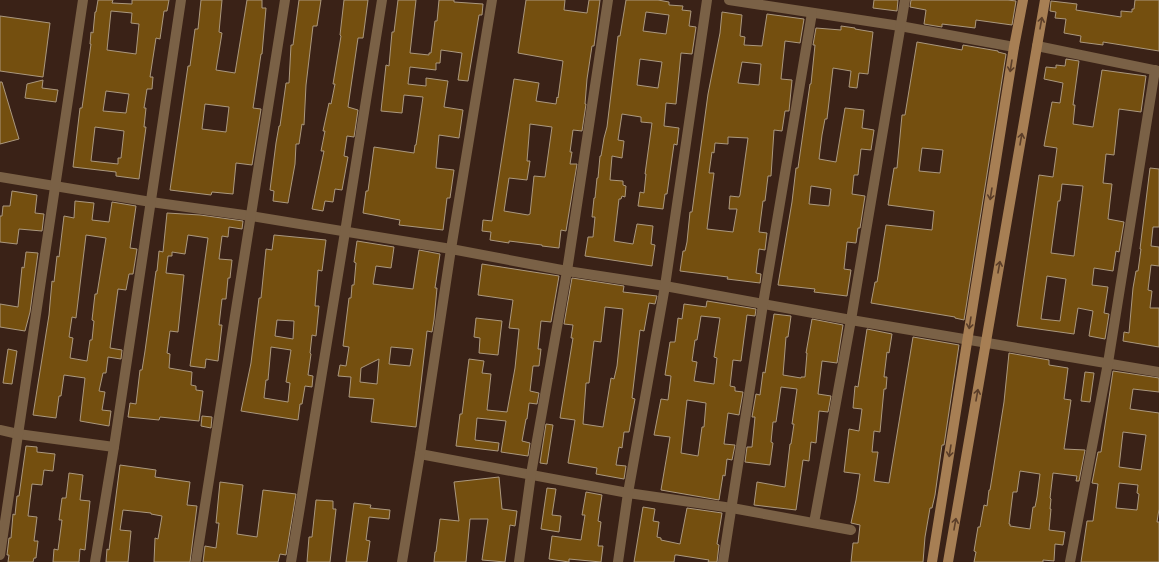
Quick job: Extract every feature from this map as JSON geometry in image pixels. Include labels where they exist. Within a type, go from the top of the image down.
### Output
[{"type":"main road","points":[[932,562],[1014,47],[1023,0]]},
{"type":"main road","points":[[948,562],[1045,0]]},
{"type":"street","points":[[0,555],[84,0]]},
{"type":"street","points":[[96,562],[181,0]]},
{"type":"street","points":[[196,562],[285,0]]},
{"type":"street","points":[[291,562],[382,0]]},
{"type":"street","points":[[402,562],[492,0]]},
{"type":"street","points":[[519,562],[532,474],[567,271],[608,0]]},
{"type":"street","points":[[618,562],[628,493],[665,286],[707,0]]},
{"type":"street","points":[[729,0],[900,26],[1014,47]]},
{"type":"street","points":[[814,523],[851,320],[905,0]]},
{"type":"street","points":[[723,562],[763,304],[812,13]]},
{"type":"street","points":[[1037,46],[1157,70],[1108,363],[1070,562]]},
{"type":"street","points":[[0,177],[55,187],[251,216],[451,249],[567,271],[665,286],[851,320],[1159,372]]},
{"type":"street","points":[[0,430],[18,434],[114,447]]},
{"type":"street","points":[[420,454],[628,493],[732,508],[851,530]]},
{"type":"building","points":[[98,0],[113,0],[112,3],[132,4],[132,0],[169,0],[167,11],[164,11],[160,39],[156,38],[150,77],[153,77],[152,89],[147,89],[144,108],[146,108],[144,127],[146,127],[139,179],[116,176],[116,172],[73,167],[80,108],[82,108],[91,44],[91,32],[93,33]],"holes":[[[111,11],[132,13],[131,23],[139,24],[136,54],[107,50]],[[106,91],[129,94],[126,113],[103,111]],[[95,127],[124,131],[121,158],[118,158],[118,164],[91,161]]]},
{"type":"building","points":[[201,0],[222,0],[219,32],[222,33],[216,70],[235,73],[247,0],[262,0],[262,8],[266,8],[262,54],[253,108],[261,109],[252,165],[236,163],[233,194],[212,192],[211,195],[170,190],[188,66],[190,66],[195,29],[198,29]],"holes":[[[205,104],[229,107],[226,132],[202,129]]]},
{"type":"building","points":[[299,0],[321,0],[317,26],[313,26],[306,85],[304,125],[302,124],[299,144],[296,144],[295,164],[288,203],[273,201],[274,191],[270,190],[286,83],[289,83],[291,45],[293,45]]},
{"type":"building","points":[[344,0],[368,0],[363,38],[358,38],[348,107],[358,110],[354,137],[347,136],[344,156],[348,157],[342,190],[335,189],[333,202],[325,201],[323,211],[312,209],[324,151],[321,151],[325,131],[323,131],[335,84],[333,84],[341,36]]},
{"type":"building","points":[[398,0],[416,0],[410,53],[429,55],[429,53],[431,53],[435,21],[437,21],[439,0],[454,0],[454,2],[483,4],[482,15],[479,15],[468,81],[458,80],[462,53],[441,50],[440,63],[436,63],[436,70],[410,67],[408,84],[426,86],[426,78],[448,81],[444,107],[463,110],[459,138],[439,135],[436,168],[454,170],[450,198],[447,198],[443,230],[399,225],[400,220],[363,213],[366,191],[368,191],[374,147],[414,153],[416,145],[423,97],[404,95],[402,113],[381,111],[386,65],[389,66],[392,32],[394,32]]},
{"type":"building","points":[[526,0],[565,0],[564,10],[587,13],[589,0],[600,0],[594,46],[592,46],[587,79],[586,104],[582,131],[573,130],[570,164],[577,164],[566,231],[561,230],[559,248],[490,240],[491,232],[482,231],[483,220],[492,221],[514,79],[539,83],[536,101],[556,104],[557,97],[558,98],[563,61],[518,53]],"holes":[[[530,124],[552,127],[545,177],[534,176],[530,214],[528,215],[504,211],[509,178],[527,180],[530,161],[527,161]]]},
{"type":"building","points":[[626,0],[658,0],[669,2],[669,5],[683,6],[682,10],[691,11],[689,26],[696,27],[692,54],[681,53],[676,104],[666,103],[664,126],[679,128],[677,145],[674,144],[667,194],[665,194],[663,209],[638,206],[640,192],[644,193],[652,123],[641,122],[641,117],[622,114],[618,140],[624,141],[622,158],[612,156],[610,180],[623,181],[623,185],[626,186],[625,197],[622,196],[621,199],[619,199],[614,241],[633,244],[637,224],[653,226],[651,244],[655,245],[652,266],[585,256],[588,237],[593,237],[595,217],[592,217],[594,198],[600,156],[607,127],[618,36],[620,36]],"holes":[[[646,12],[669,15],[666,34],[643,31]],[[640,59],[662,62],[658,88],[637,85]]]},
{"type":"building","points":[[874,0],[898,0],[897,11],[873,8]]},
{"type":"building","points":[[911,0],[1016,1],[1012,25],[976,20],[975,28],[942,24],[942,27],[924,24],[926,10],[910,7]]},
{"type":"building","points":[[1135,0],[1159,0],[1159,51],[1103,42],[1103,45],[1080,42],[1081,36],[1064,33],[1066,19],[1055,18],[1056,12],[1050,11],[1051,1],[1077,4],[1076,10],[1121,17],[1121,11],[1132,12],[1132,9],[1134,9]]},
{"type":"building","points":[[722,12],[742,15],[740,36],[745,37],[744,45],[762,46],[767,14],[804,19],[800,43],[785,41],[781,79],[792,80],[789,111],[785,111],[782,131],[774,130],[771,176],[768,176],[759,232],[767,233],[765,250],[759,249],[756,273],[761,274],[760,283],[680,271],[683,251],[685,251],[687,242],[690,212],[692,212],[708,94],[720,33]],"holes":[[[742,62],[761,64],[759,85],[738,83]],[[728,137],[748,138],[740,195],[739,197],[730,196],[729,209],[737,209],[733,232],[707,229],[714,173],[709,173],[712,152],[714,153],[715,143],[728,144]]]},
{"type":"building","points":[[0,16],[50,23],[43,77],[0,71]]},
{"type":"building","points":[[841,26],[873,32],[868,74],[859,73],[857,88],[849,87],[851,71],[833,68],[827,119],[825,119],[819,159],[836,162],[845,108],[864,110],[862,128],[874,130],[871,150],[861,149],[858,175],[854,175],[852,194],[865,196],[856,243],[847,242],[844,269],[851,270],[847,296],[814,292],[815,289],[778,285],[811,84],[815,45],[813,45],[816,28],[841,30]],"holes":[[[811,186],[831,189],[829,206],[809,204]]]},
{"type":"building","points":[[917,42],[962,50],[963,45],[998,51],[1006,54],[964,320],[955,317],[871,303],[875,282],[877,282],[886,225],[932,230],[934,211],[888,205],[894,168],[897,168],[902,115],[905,115]],"holes":[[[922,148],[943,150],[940,173],[919,171]]]},
{"type":"building","points":[[1066,59],[1079,61],[1073,105],[1075,105],[1073,124],[1093,127],[1102,70],[1146,76],[1141,112],[1119,109],[1114,155],[1106,154],[1103,183],[1112,184],[1108,219],[1124,222],[1119,252],[1116,251],[1113,271],[1094,268],[1092,285],[1108,287],[1104,313],[1109,314],[1105,339],[1089,336],[1093,311],[1078,308],[1074,334],[1017,326],[1039,175],[1053,177],[1057,148],[1044,146],[1052,102],[1060,103],[1063,83],[1044,79],[1046,67],[1056,68],[1056,65],[1065,66]],"holes":[[[1062,184],[1083,186],[1074,256],[1051,253],[1058,201],[1060,201]],[[1047,276],[1066,279],[1060,321],[1041,319]]]},
{"type":"building","points":[[43,80],[42,88],[58,90],[56,102],[25,98],[27,84]]},
{"type":"building","points":[[0,82],[2,82],[19,139],[0,144]]},
{"type":"building","points":[[1150,168],[1159,169],[1159,227],[1153,227],[1151,246],[1159,247],[1159,266],[1151,265],[1148,290],[1152,291],[1150,308],[1159,308],[1159,347],[1123,341],[1124,332],[1129,333],[1133,288],[1136,271],[1138,271]]},
{"type":"building","points":[[12,191],[37,195],[35,213],[44,214],[42,231],[19,229],[17,244],[0,242],[0,216],[2,216],[3,206],[10,206]]},
{"type":"building","points":[[75,201],[94,203],[92,220],[109,222],[112,202],[136,206],[130,248],[137,249],[133,274],[129,274],[126,290],[118,289],[110,348],[122,350],[121,359],[108,357],[106,373],[103,373],[99,391],[105,392],[102,410],[111,411],[109,426],[80,421],[85,378],[64,375],[56,418],[33,415],[49,315],[52,281],[54,282],[57,256],[59,257],[64,216],[74,218]],"holes":[[[86,235],[106,238],[97,294],[95,294],[92,320],[94,321],[92,340],[90,340],[87,361],[70,358],[73,338],[69,337],[72,317],[76,318]]]},
{"type":"building","points":[[167,213],[200,215],[243,221],[242,229],[229,227],[228,237],[222,236],[219,259],[232,260],[230,278],[228,278],[226,299],[222,299],[219,325],[222,325],[218,361],[206,359],[205,368],[190,366],[208,238],[188,235],[185,254],[172,252],[172,256],[168,256],[166,273],[184,275],[178,332],[170,331],[167,353],[170,354],[169,368],[192,372],[191,385],[196,386],[196,390],[203,391],[199,421],[160,417],[159,420],[128,417],[130,403],[136,404],[159,251],[163,252]]},
{"type":"building","points":[[274,235],[326,240],[322,271],[318,270],[315,306],[319,306],[316,336],[312,335],[310,353],[308,375],[313,376],[312,387],[305,386],[302,404],[300,404],[298,420],[241,411],[251,363],[259,298],[261,298],[266,249],[272,250]],"holes":[[[277,320],[294,321],[293,339],[275,336]],[[271,347],[291,350],[286,382],[290,383],[288,402],[264,398],[266,380],[268,380]]]},
{"type":"building","points":[[357,241],[394,247],[391,268],[376,266],[373,284],[413,289],[419,250],[440,254],[435,288],[437,288],[434,320],[432,332],[427,331],[416,427],[371,422],[374,399],[349,397],[351,377],[338,376],[340,365],[346,366],[349,347],[343,346],[349,298],[351,298],[352,285],[354,285],[356,263],[354,262]],"holes":[[[391,347],[413,349],[410,366],[389,364]],[[379,359],[377,384],[360,382],[361,368]]]},
{"type":"building","points":[[26,252],[38,253],[30,312],[25,331],[0,327],[0,304],[18,307],[22,267],[24,268]]},
{"type":"building","points":[[482,264],[559,276],[551,322],[541,321],[538,349],[541,349],[539,366],[533,366],[530,391],[539,393],[537,404],[529,403],[522,441],[530,443],[528,456],[501,452],[506,421],[477,418],[475,440],[499,443],[498,451],[456,446],[460,414],[462,414],[469,359],[484,361],[482,373],[491,374],[487,410],[507,412],[515,368],[519,329],[509,328],[513,300],[478,295]]},
{"type":"building","points":[[572,278],[624,286],[623,292],[657,296],[655,304],[649,303],[644,331],[640,330],[632,398],[635,399],[629,432],[624,432],[622,448],[619,447],[616,465],[626,466],[624,479],[596,474],[597,468],[568,463],[575,420],[560,418],[573,338],[571,338],[573,325],[564,324]],"holes":[[[605,307],[623,309],[617,366],[614,379],[611,378],[603,427],[583,424],[586,383],[589,383],[594,341],[601,342]]]},
{"type":"building","points":[[707,301],[756,309],[755,316],[747,315],[741,361],[733,360],[730,386],[735,387],[735,391],[743,392],[739,415],[728,413],[724,444],[735,445],[732,460],[727,459],[725,476],[723,475],[719,500],[661,490],[670,437],[654,435],[661,399],[668,400],[671,376],[665,375],[670,342],[675,342],[678,318],[682,319],[684,304],[706,307]],"holes":[[[701,316],[720,318],[714,357],[717,358],[714,384],[694,381],[697,362],[692,361]],[[687,400],[706,403],[704,427],[702,427],[698,456],[681,453]]]},
{"type":"building","points":[[774,314],[791,316],[788,337],[786,337],[783,375],[801,378],[805,377],[806,353],[812,319],[843,325],[837,363],[822,361],[818,394],[831,396],[828,412],[819,411],[816,443],[811,442],[809,461],[803,460],[796,510],[754,505],[757,482],[785,487],[794,424],[792,424],[797,389],[781,387],[776,422],[773,422],[771,442],[773,443],[770,465],[745,462],[747,447],[752,447],[755,417],[752,417],[756,394],[760,395],[763,372],[765,373]]},
{"type":"building","points":[[476,318],[502,321],[498,355],[479,353],[480,338],[474,337]]},
{"type":"building","points":[[867,329],[892,334],[889,353],[887,352],[884,377],[887,377],[886,389],[884,389],[880,432],[874,431],[872,452],[878,452],[874,481],[889,483],[913,337],[959,345],[944,445],[942,445],[935,495],[932,508],[930,508],[925,537],[923,562],[851,562],[853,543],[858,543],[860,525],[851,523],[860,474],[844,472],[849,429],[859,431],[862,409],[853,408],[855,386],[858,387]]},
{"type":"building","points":[[8,349],[17,351],[12,384],[3,383]]},
{"type":"building","points":[[1009,353],[1049,360],[1049,365],[1068,368],[1064,399],[1071,400],[1064,449],[1085,450],[1079,481],[1076,481],[1077,476],[1053,473],[1050,498],[1051,509],[1049,530],[1065,532],[1063,545],[1055,544],[1054,561],[974,562],[976,552],[974,551],[978,527],[980,527],[984,505],[987,506],[1004,402]],"holes":[[[1020,471],[1040,474],[1030,529],[1010,526],[1013,492],[1017,492]]]},
{"type":"building","points":[[1113,371],[1159,378],[1159,392],[1133,389],[1130,409],[1159,413],[1159,509],[1157,522],[1159,522],[1159,562],[1081,562],[1087,521],[1093,521],[1098,484],[1092,483],[1098,452],[1101,452]],"holes":[[[1123,432],[1146,435],[1141,470],[1119,467]],[[1119,483],[1138,485],[1137,493],[1139,494],[1137,510],[1116,508]]]},
{"type":"building","points":[[1085,372],[1094,373],[1090,402],[1081,401]]},
{"type":"building","points":[[202,416],[212,417],[211,428],[201,426]]},
{"type":"building","points":[[546,424],[553,425],[547,464],[540,463]]},
{"type":"building","points":[[26,446],[37,447],[37,452],[55,454],[53,471],[44,470],[42,485],[32,484],[28,516],[37,517],[34,541],[38,541],[36,558],[34,558],[33,562],[8,562],[9,555],[7,555],[9,538],[11,538],[13,514],[15,515],[17,496],[19,496]]},
{"type":"building","points":[[120,465],[156,470],[155,477],[190,482],[187,505],[197,506],[190,562],[154,562],[155,538],[158,539],[162,516],[151,513],[123,510],[120,530],[131,531],[128,562],[106,562],[107,549],[109,550]]},
{"type":"building","points":[[69,473],[83,475],[80,500],[90,501],[85,550],[80,549],[79,562],[53,562],[54,549],[58,550],[62,520],[59,520],[62,498],[66,498]]},
{"type":"building","points":[[499,477],[502,509],[517,511],[515,526],[510,525],[505,562],[482,560],[488,519],[470,519],[466,562],[434,562],[440,519],[459,521],[454,482]]},
{"type":"building","points":[[220,482],[243,485],[237,534],[257,537],[263,490],[296,494],[286,555],[280,554],[278,562],[203,562],[205,546],[216,548],[219,523],[216,523]]},
{"type":"building","points":[[547,488],[556,489],[552,515],[561,516],[559,532],[541,529]]},
{"type":"building","points":[[586,492],[602,495],[598,521],[601,522],[598,546],[603,546],[601,562],[569,559],[569,562],[549,559],[552,536],[581,540],[585,515],[582,515]]},
{"type":"building","points":[[316,500],[333,501],[333,509],[336,509],[330,562],[307,562],[309,537],[312,537]]},
{"type":"building","points":[[354,503],[371,505],[370,508],[390,510],[389,519],[369,517],[366,540],[370,541],[367,562],[346,562]]},
{"type":"building","points":[[643,507],[655,509],[653,521],[659,522],[657,537],[661,538],[661,540],[680,544],[687,508],[722,513],[717,544],[719,545],[717,562],[708,562],[709,560],[675,555],[674,562],[634,562]]}]
